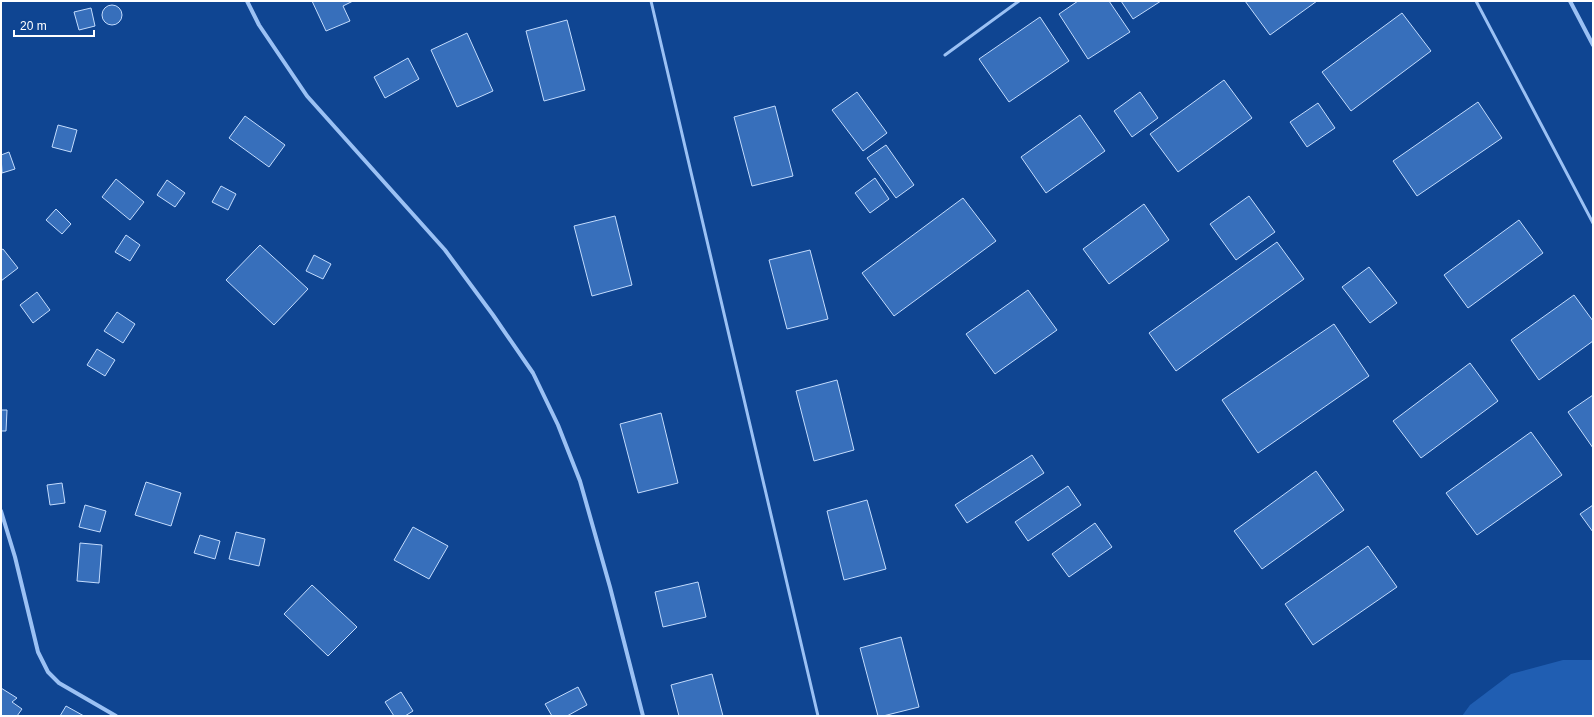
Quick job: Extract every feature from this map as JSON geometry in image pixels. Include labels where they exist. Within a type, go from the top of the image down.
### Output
[{"type":"street","points":[[247,1],[259,25],[307,96],[445,250],[493,315],[533,373],[558,424],[580,481],[610,587],[642,716]]},
{"type":"street","points":[[1570,1],[1593,45]]},
{"type":"street","points":[[1,511],[15,557],[38,652],[48,672],[58,683],[116,716]]},
{"type":"lane","points":[[650,1],[818,716]]},
{"type":"lane","points":[[945,55],[1019,1]]},
{"type":"lane","points":[[1476,1],[1593,223]]},
{"type":"shaded area","points":[[1563,660],[1593,660],[1593,716],[1462,716],[1470,705],[1511,674]]},
{"type":"building","points":[[312,1],[353,1],[343,6],[350,21],[326,31]]},
{"type":"building","points":[[1078,1],[1109,1],[1130,32],[1088,59],[1059,14]]},
{"type":"building","points":[[1121,1],[1161,1],[1133,19]]},
{"type":"building","points":[[1245,1],[1317,1],[1270,35]]},
{"type":"building","points":[[112,5],[119,8],[122,15],[119,22],[112,25],[105,22],[102,15],[105,8]]},
{"type":"building","points":[[91,8],[95,26],[79,30],[74,12]]},
{"type":"building","points":[[1402,13],[1431,51],[1351,111],[1322,72]]},
{"type":"building","points":[[1040,17],[1069,61],[1009,102],[979,59]]},
{"type":"building","points":[[567,20],[585,90],[544,101],[526,31]]},
{"type":"building","points":[[467,33],[493,91],[457,107],[431,50]]},
{"type":"building","points":[[408,58],[419,79],[385,98],[374,77]]},
{"type":"building","points":[[1224,80],[1252,118],[1178,172],[1150,134]]},
{"type":"building","points":[[857,92],[887,133],[863,151],[832,110]]},
{"type":"building","points":[[1140,92],[1158,118],[1132,137],[1114,111]]},
{"type":"building","points":[[1478,102],[1502,138],[1417,196],[1393,161]]},
{"type":"building","points":[[1318,103],[1335,128],[1307,147],[1290,122]]},
{"type":"building","points":[[775,106],[793,176],[752,186],[734,117]]},
{"type":"building","points":[[1080,115],[1105,151],[1046,193],[1021,157]]},
{"type":"building","points":[[245,116],[285,145],[269,167],[229,138]]},
{"type":"building","points":[[58,125],[77,130],[71,152],[52,147]]},
{"type":"building","points":[[886,145],[914,185],[896,198],[867,158]]},
{"type":"building","points":[[9,152],[15,169],[2,173],[1,155]]},
{"type":"building","points":[[875,178],[889,199],[870,213],[855,193]]},
{"type":"building","points":[[116,179],[144,202],[130,220],[102,197]]},
{"type":"building","points":[[167,180],[185,193],[175,207],[157,195]]},
{"type":"building","points":[[221,186],[236,194],[228,210],[212,202]]},
{"type":"building","points":[[1249,196],[1275,232],[1236,260],[1210,224]]},
{"type":"building","points":[[963,198],[996,241],[894,316],[862,273]]},
{"type":"building","points":[[1144,204],[1169,240],[1109,284],[1083,249]]},
{"type":"building","points":[[56,209],[71,224],[62,234],[46,220]]},
{"type":"building","points":[[615,216],[632,285],[592,296],[574,226]]},
{"type":"building","points":[[1519,220],[1543,253],[1468,308],[1444,275]]},
{"type":"building","points":[[126,235],[140,245],[130,261],[115,252]]},
{"type":"building","points":[[1277,242],[1304,279],[1176,371],[1149,333]]},
{"type":"building","points":[[260,245],[308,289],[274,325],[226,280]]},
{"type":"building","points":[[3,249],[18,268],[1,281],[1,250]]},
{"type":"building","points":[[810,250],[828,319],[787,329],[769,260]]},
{"type":"building","points":[[314,255],[331,264],[323,279],[306,271]]},
{"type":"building","points":[[1369,267],[1397,303],[1370,323],[1342,287]]},
{"type":"building","points":[[1028,290],[1057,330],[995,374],[966,334]]},
{"type":"building","points":[[37,292],[50,310],[33,323],[20,305]]},
{"type":"building","points":[[1574,295],[1593,321],[1593,341],[1539,380],[1511,340]]},
{"type":"building","points":[[117,312],[135,324],[123,343],[104,331]]},
{"type":"building","points":[[1334,324],[1369,376],[1258,453],[1222,400]]},
{"type":"building","points":[[97,349],[115,360],[105,376],[87,365]]},
{"type":"building","points":[[1470,363],[1498,401],[1421,458],[1393,421]]},
{"type":"building","points":[[837,380],[854,450],[814,461],[796,391]]},
{"type":"building","points":[[1593,395],[1593,448],[1568,412]]},
{"type":"building","points":[[1,410],[7,410],[6,431],[1,431]]},
{"type":"building","points":[[661,413],[678,483],[638,493],[620,424]]},
{"type":"building","points":[[1531,432],[1562,475],[1477,535],[1446,493]]},
{"type":"building","points":[[1032,455],[1044,473],[967,523],[955,505]]},
{"type":"building","points":[[1316,471],[1344,510],[1262,569],[1234,531]]},
{"type":"building","points":[[146,482],[181,493],[171,526],[135,515]]},
{"type":"building","points":[[62,483],[65,503],[50,505],[47,485]]},
{"type":"building","points":[[1068,486],[1081,505],[1028,541],[1015,522]]},
{"type":"building","points":[[867,500],[886,569],[844,580],[827,511]]},
{"type":"building","points":[[85,505],[106,511],[100,532],[79,527]]},
{"type":"building","points":[[1593,505],[1593,532],[1580,514]]},
{"type":"building","points":[[1095,523],[1112,547],[1069,577],[1052,554]]},
{"type":"building","points":[[413,527],[448,546],[429,579],[394,560]]},
{"type":"building","points":[[236,532],[265,539],[259,566],[229,559]]},
{"type":"building","points":[[200,535],[220,541],[215,559],[194,553]]},
{"type":"building","points":[[80,543],[102,545],[99,583],[77,581]]},
{"type":"building","points":[[1368,546],[1397,587],[1313,645],[1285,604]]},
{"type":"building","points":[[698,582],[706,617],[663,627],[655,592]]},
{"type":"building","points":[[312,585],[357,627],[328,656],[284,614]]},
{"type":"building","points":[[901,637],[919,707],[878,716],[860,648]]},
{"type":"building","points":[[712,674],[723,716],[679,716],[671,685]]},
{"type":"building","points":[[578,687],[587,705],[567,716],[552,716],[545,704]]},
{"type":"building","points":[[1,688],[17,698],[12,702],[22,709],[17,716],[1,716]]},
{"type":"building","points":[[401,692],[413,711],[405,716],[394,716],[385,702]]},
{"type":"building","points":[[66,706],[84,716],[60,716]]}]
